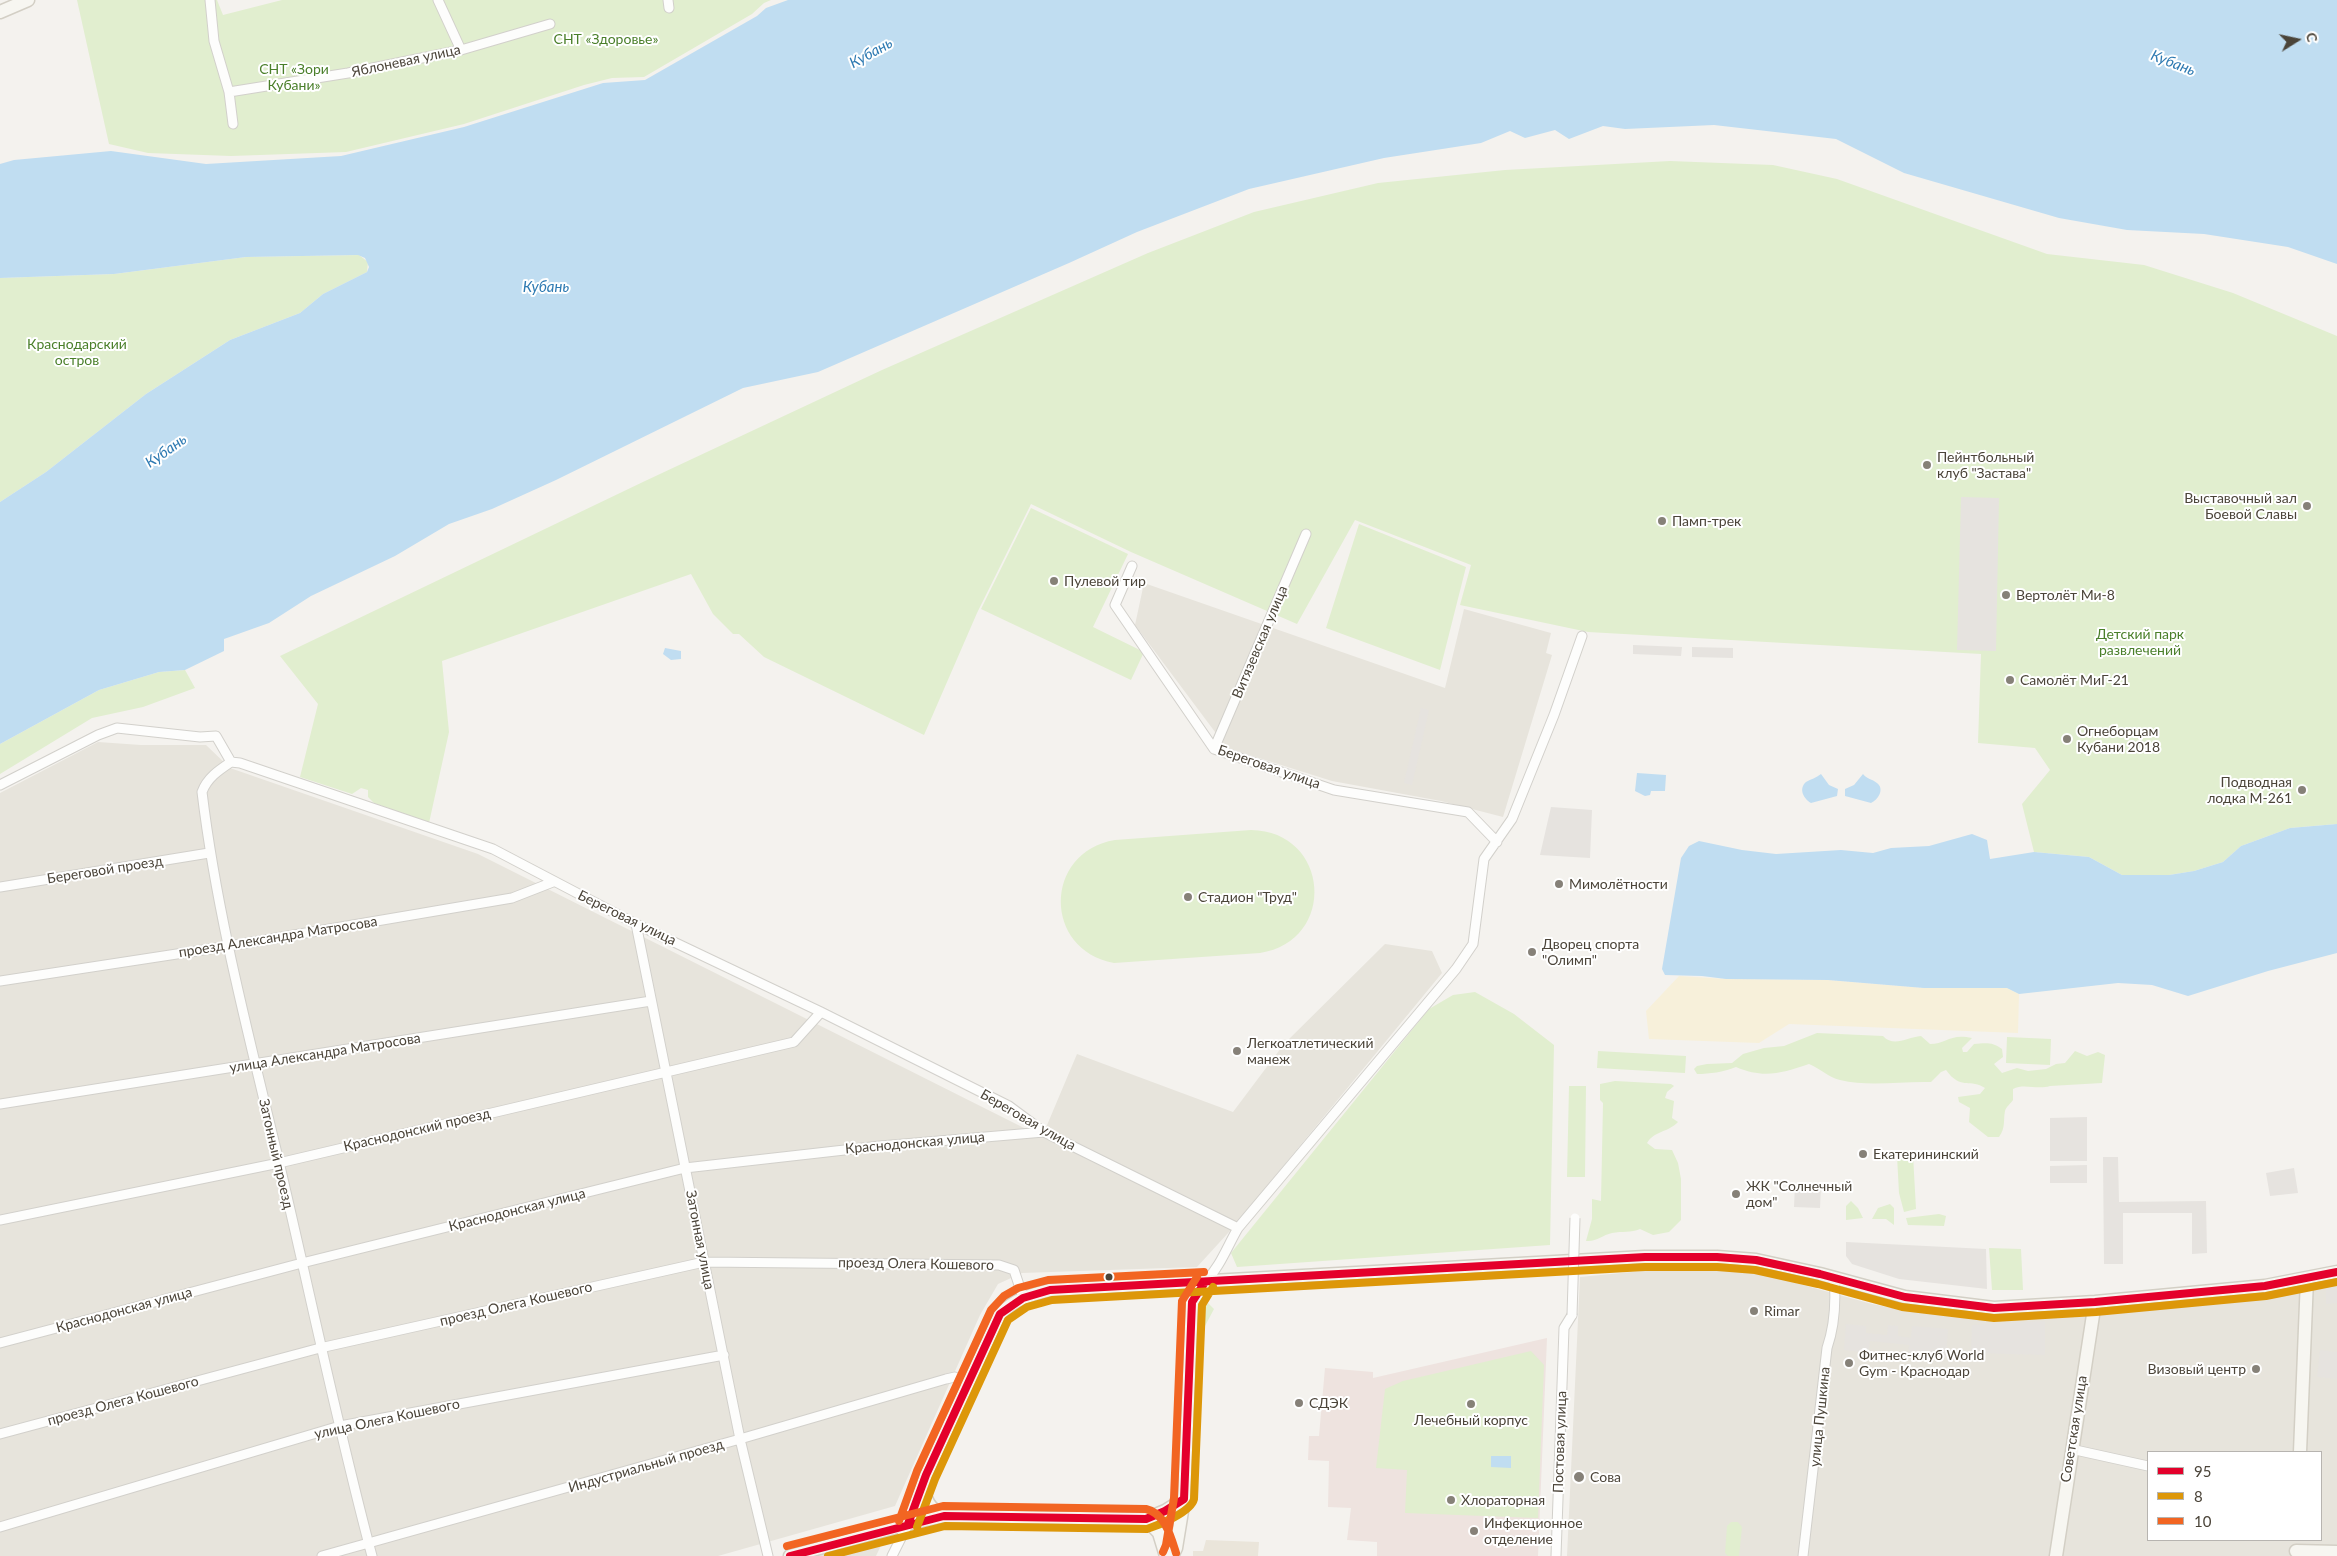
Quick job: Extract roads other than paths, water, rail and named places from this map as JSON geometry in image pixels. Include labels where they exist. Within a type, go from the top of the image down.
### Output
[{"type":"main road","points":[[0,12],[28,0]]},
{"type":"main road","points":[[908,1524],[926,1475],[1000,1314],[1010,1304],[1023,1297],[1050,1290],[1680,1256],[1756,1260],[1905,1297],[1964,1306],[2013,1308],[2264,1286],[2337,1272]]},
{"type":"main road","points":[[2300,1451],[2307,1279]]},
{"type":"main road","points":[[1172,1556],[1176,1548],[1184,1499],[1192,1302],[1205,1282]]},
{"type":"main road","name":"Советская улица","points":[[2056,1556],[2095,1302]]},
{"type":"main road","points":[[926,1475],[926,1500],[934,1512],[944,1516]]},
{"type":"main road","points":[[790,1556],[944,1516],[1146,1519],[1165,1511],[1184,1499]]},
{"type":"main road","points":[[1146,1519],[1158,1533],[1166,1556]]},
{"type":"main road","points":[[2296,1549],[2337,1552]]},
{"type":"street","points":[[210,0],[214,41],[229,92],[233,124]]},
{"type":"street","points":[[438,0],[461,50]]},
{"type":"street","name":"Яблоневая улица","points":[[229,92],[348,73],[461,50],[550,24]]},
{"type":"street","name":"Витязевская улица","points":[[1214,750],[1306,534]]},
{"type":"street","name":"Береговая улица","points":[[1132,566],[1115,605],[1214,750],[1334,790],[1468,812],[1497,842]]},
{"type":"street","points":[[1205,1282],[1218,1269],[1222,1257],[1238,1228],[1463,959],[1472,944],[1484,859],[1512,819],[1554,715],[1582,636]]},
{"type":"street","points":[[0,785],[98,735],[117,728],[200,737],[216,736],[231,762]]},
{"type":"street","name":"Береговая улица","points":[[231,762],[248,765],[493,849],[636,924],[821,1012],[1009,1106],[1044,1132],[1238,1228]]},
{"type":"street","name":"Затонный проезд","points":[[231,762],[205,784],[202,792],[209,853],[320,1348],[372,1556]]},
{"type":"street","name":"Береговой проезд","points":[[0,887],[209,853]]},
{"type":"street","name":"проезд Александра Матросова","points":[[0,981],[229,946],[512,898],[553,882]]},
{"type":"street","name":"Затонная улица","points":[[636,924],[664,1071],[740,1439],[768,1556]]},
{"type":"street","name":"улица Александра Матросова","points":[[0,1104],[651,1001]]},
{"type":"street","name":"Краснодонский проезд","points":[[0,1220],[279,1163],[664,1071],[794,1042],[821,1012]]},
{"type":"street","name":"Краснодонская улица","points":[[0,1343],[302,1263],[685,1168],[880,1146],[1044,1132]]},
{"type":"street","name":"Постовая улица","points":[[1556,1556],[1564,1328],[1572,1315],[1575,1218]]},
{"type":"street","name":"проезд Олега Кошевого","points":[[0,1434],[320,1348],[704,1262],[999,1265],[1014,1270],[1023,1297]]},
{"type":"street","name":"улица Пушкина","points":[[1803,1556],[1827,1348],[1832,1326],[1835,1296],[1834,1278]]},
{"type":"street","name":"улица Олега Кошевого","points":[[0,1527],[340,1426],[724,1355]]},
{"type":"street","name":"Индустриальный проезд","points":[[322,1556],[740,1439],[946,1379],[955,1377],[968,1384]]},
{"type":"street","points":[[2071,1449],[2147,1466]]},
{"type":"street","points":[[892,1556],[908,1524]]},
{"type":"water","name":"Кубань","points":[[788,0],[2337,0],[2337,264],[2288,247],[2204,234],[2127,230],[2059,218],[1904,173],[1836,139],[1714,125],[1625,129],[1603,126],[1569,139],[1555,130],[1525,138],[1510,131],[1481,143],[1384,158],[1249,189],[1137,232],[818,372],[743,388],[556,480],[492,509],[449,524],[395,556],[311,596],[269,623],[224,639],[224,651],[185,670],[159,672],[99,690],[0,744],[0,502],[46,472],[146,394],[230,340],[300,313],[323,294],[367,272],[369,267],[365,258],[358,255],[246,257],[114,274],[0,278],[0,164],[14,160],[111,151],[206,164],[341,156],[464,127],[603,83],[645,80],[757,16],[766,8]]},
{"type":"water","points":[[665,648],[681,651],[681,659],[671,660],[663,654]]},
{"type":"water","points":[[1637,773],[1666,775],[1665,791],[1651,791],[1650,795],[1645,796],[1635,791]]},
{"type":"water","points":[[1821,774],[1829,785],[1838,789],[1837,796],[1811,803],[1804,796],[1802,788],[1806,782]]},
{"type":"water","points":[[1863,774],[1877,783],[1880,788],[1878,797],[1871,803],[1845,796],[1845,789],[1854,785]]},
{"type":"water","points":[[2337,824],[2337,953],[2268,971],[2188,996],[2152,985],[2118,983],[2019,994],[2007,988],[1924,988],[1828,980],[1726,979],[1665,975],[1662,969],[1681,858],[1689,846],[1699,841],[1742,850],[1776,854],[1841,850],[1873,853],[1891,848],[1929,846],[1972,834],[1987,840],[1990,859],[2034,852],[2089,857],[2122,875],[2169,875],[2194,871],[2223,862],[2241,846],[2290,828]]},
{"type":"water","points":[[1491,1456],[1511,1456],[1511,1468],[1491,1467]]},
{"type":"place","name":"Пейнтбольный клуб \"Застава\"","points":[[1927,465]]},
{"type":"place","name":"Выставочный зал Боевой Славы","points":[[2307,506]]},
{"type":"place","name":"Памп-трек","points":[[1662,521]]},
{"type":"place","name":"Пулевой тир","points":[[1054,581]]},
{"type":"place","name":"Вертолёт Ми-8","points":[[2006,595]]},
{"type":"place","name":"Самолёт МиГ-21","points":[[2010,680]]},
{"type":"place","name":"Огнеборцам Кубани 2018","points":[[2067,739]]},
{"type":"place","name":"Подводная лодка М-261","points":[[2302,790]]},
{"type":"place","name":"Мимолётности","points":[[1559,884]]},
{"type":"place","name":"Стадион \"Труд\"","points":[[1188,897]]},
{"type":"place","name":"Дворец спорта \"Олимп\"","points":[[1532,952]]},
{"type":"place","name":"Легкоатлетический манеж","points":[[1237,1051]]},
{"type":"place","name":"Екатерининский","points":[[1863,1154]]},
{"type":"place","name":"ЖК \"Солнечный дом\"","points":[[1736,1194]]},
{"type":"place","name":"Rimar","points":[[1754,1311]]},
{"type":"place","name":"Фитнес-клуб World Gym - Краснодар","points":[[1849,1363]]},
{"type":"place","name":"Визовый центр","points":[[2256,1369]]},
{"type":"place","name":"СДЭК","points":[[1299,1403]]},
{"type":"place","name":"Лечебный корпус","points":[[1471,1404]]},
{"type":"place","name":"Сова","points":[[1579,1477]]},
{"type":"place","name":"Хлораторная","points":[[1451,1500]]},
{"type":"place","name":"Инфекционное отделение","points":[[1474,1531]]},
{"type":"park label","name":"СНТ «Здоровье»","points":[[606,39]]},
{"type":"park label","name":"СНТ «Зори Кубани»","points":[[294,78]]},
{"type":"park label","name":"Краснодарский остров","points":[[77,352]]},
{"type":"park label","name":"Детский парк развлечений","points":[[2140,642]]}]
